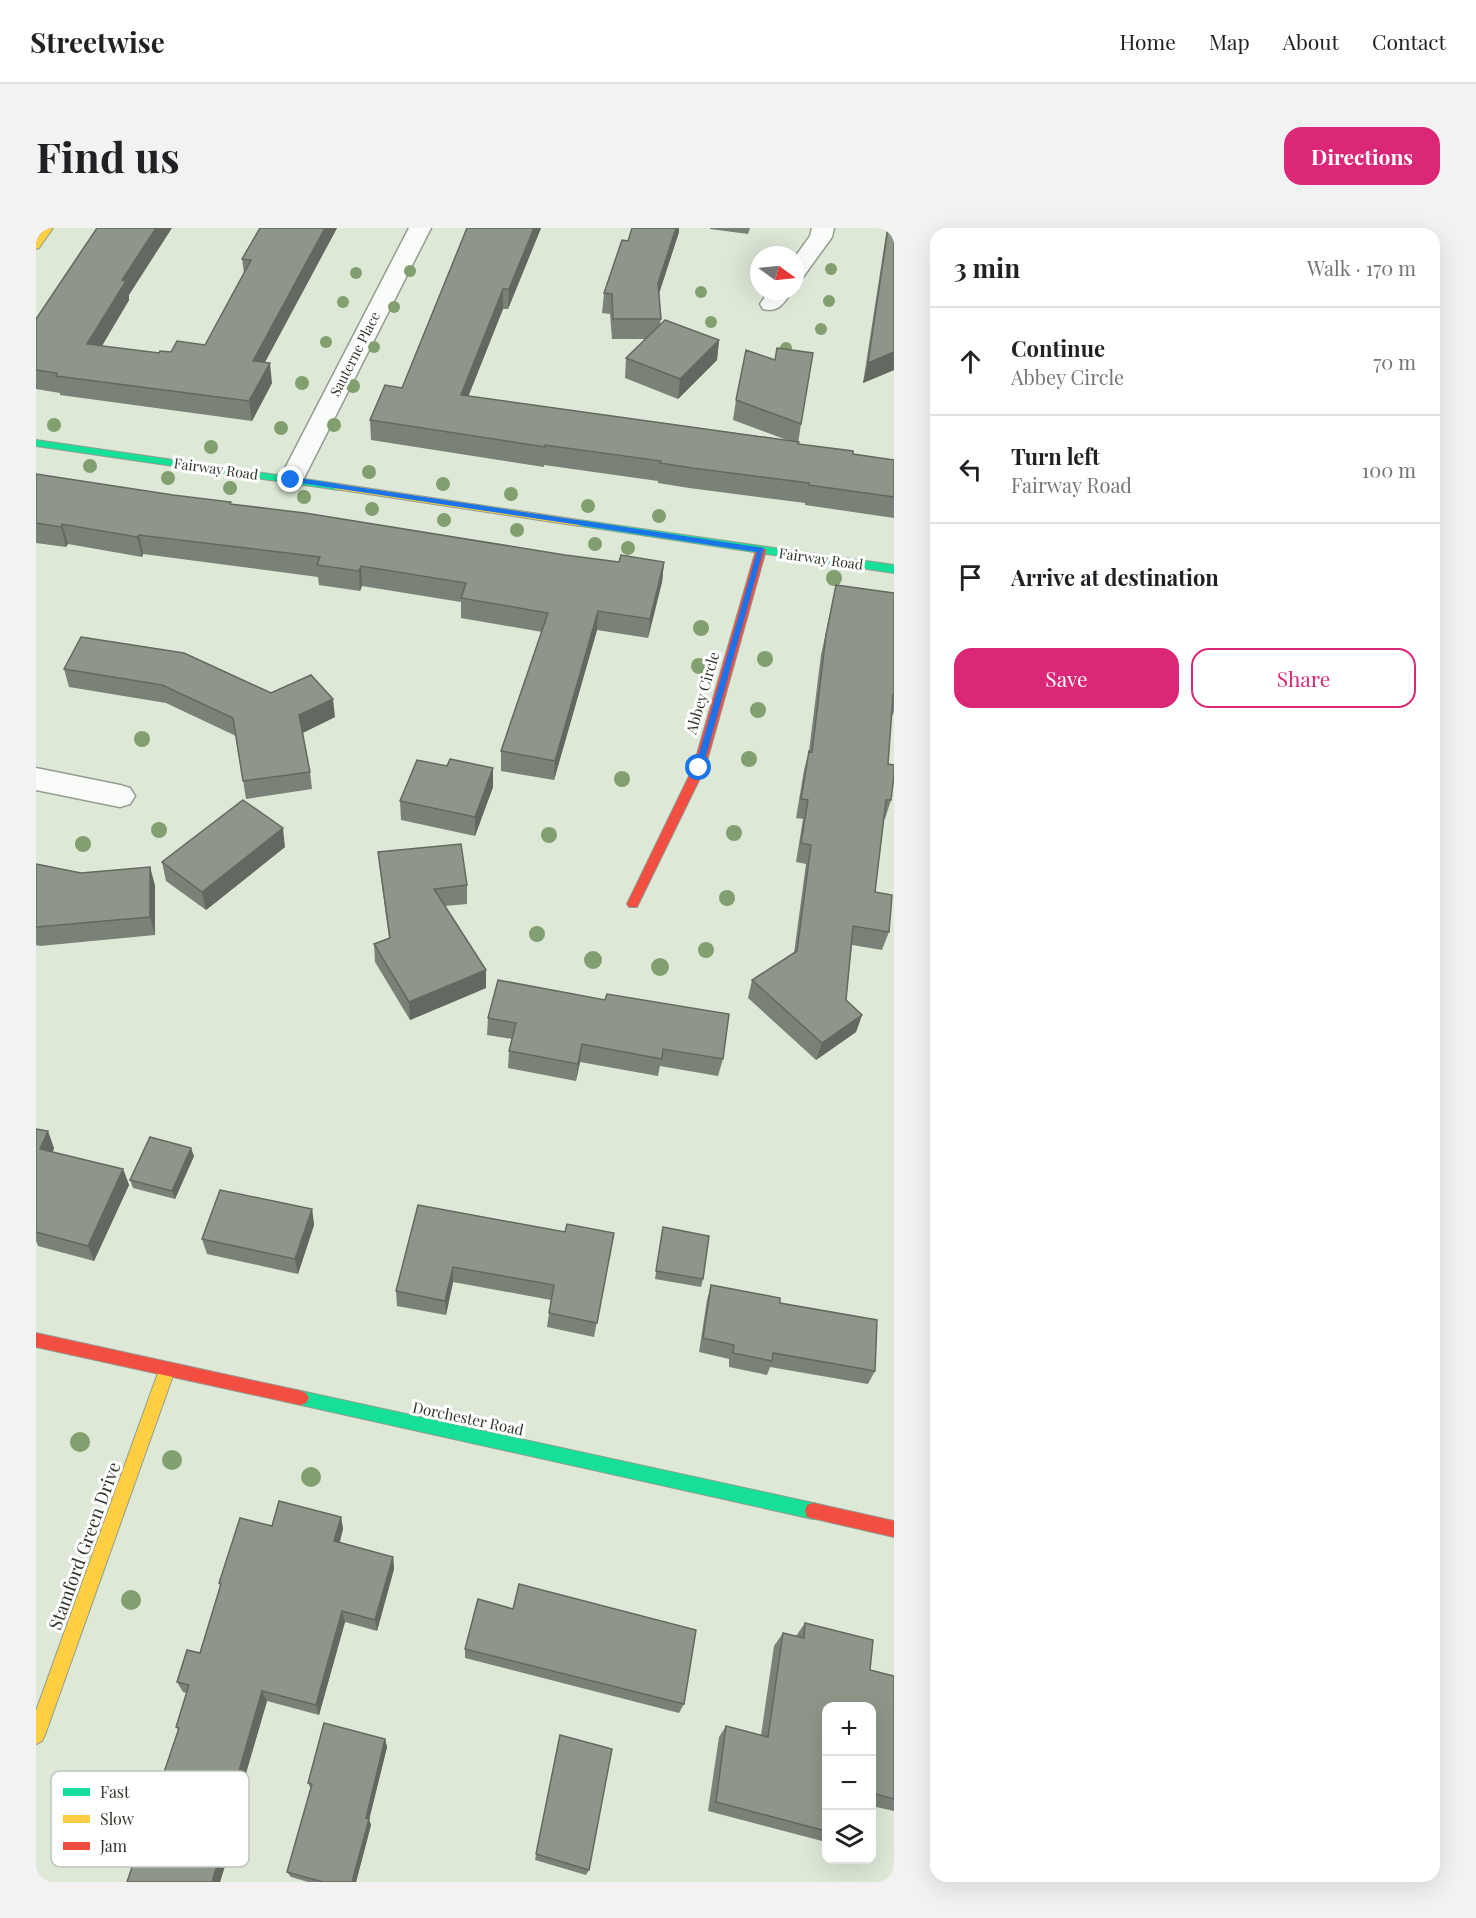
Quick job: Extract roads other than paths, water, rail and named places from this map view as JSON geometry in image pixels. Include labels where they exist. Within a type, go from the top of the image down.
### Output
[{"type":"street","points":[[36,246],[48,228]]},
{"type":"street","name":"Sauterne Place","points":[[291,480],[420,228]]},
{"type":"street","points":[[804,260],[821,237],[823,228]]},
{"type":"street","name":"Fairway Road","points":[[36,443],[894,569]]},
{"type":"street","name":"Abbey Circle","points":[[633,904],[699,768],[761,550]]},
{"type":"street","points":[[36,779],[120,796]]},
{"type":"street","name":"Dorchester Road","points":[[36,1340],[894,1529]]},
{"type":"street","name":"Stamford Green Drive","points":[[36,1735],[168,1370]]}]
